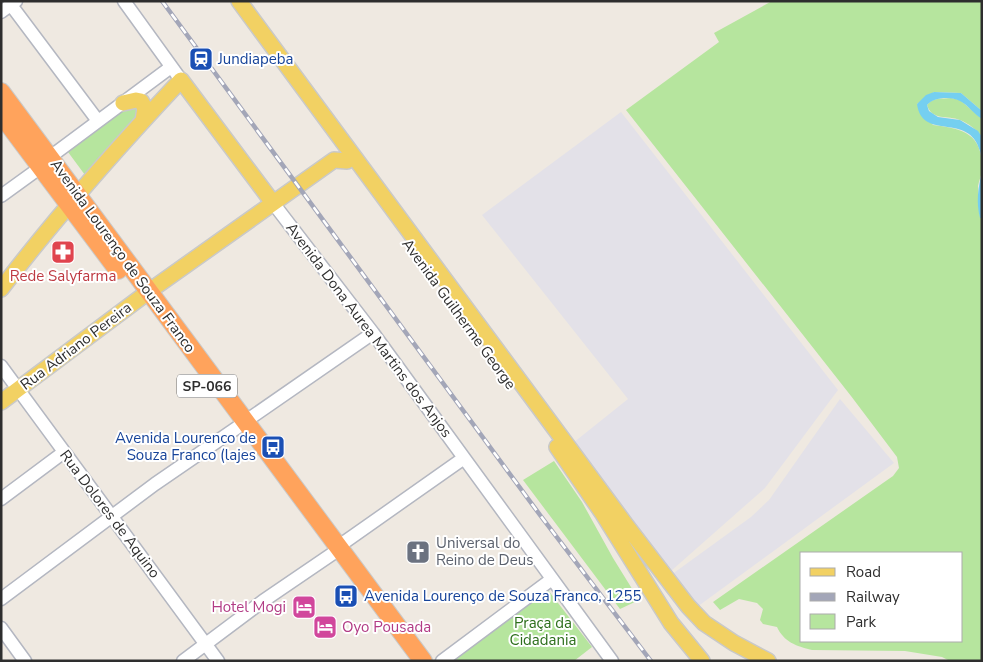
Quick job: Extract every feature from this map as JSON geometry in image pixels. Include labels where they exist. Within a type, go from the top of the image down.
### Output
[{"type":"highway","name":"Avenida Lourenço de Souza Franco","points":[[1,92],[45,162],[144,296],[336,550],[423,661]]},
{"type":"highway","name":"Avenida Lourenço de Souza Franco","points":[[1,114],[45,162]]},
{"type":"highway","name":"Avenida Lourenço de Souza Franco","points":[[336,550],[409,661]]},
{"type":"main road","name":"Avenida Guilherme George","points":[[228,1],[339,156],[579,478],[671,623],[702,661]]},
{"type":"main road","name":"Avenida Guilherme George","points":[[239,1],[638,540],[697,616],[723,636],[768,661]]},
{"type":"main road","points":[[1,290],[74,201],[181,80]]},
{"type":"main road","name":"Avenida Dona Aurea Martins dos Anjos","points":[[181,80],[273,203]]},
{"type":"main road","points":[[123,103],[136,100],[141,101],[145,108],[143,121]]},
{"type":"main road","name":"Rua Adriano Pereira","points":[[1,402],[144,296],[339,156]]},
{"type":"street","name":"Avenida Dona Aurea Martins dos Anjos","points":[[124,1],[181,80]]},
{"type":"street","points":[[10,6],[98,121]]},
{"type":"street","points":[[1,196],[171,67]]},
{"type":"street","name":"Avenida Dona Aurea Martins dos Anjos","points":[[273,203],[373,333],[612,661]]},
{"type":"street","points":[[1,599],[155,484],[373,333]]},
{"type":"street","name":"Rua Dolores de Aquino","points":[[1,366],[218,661]]},
{"type":"street","points":[[1,499],[64,452]]},
{"type":"street","points":[[183,661],[263,601],[464,458]]},
{"type":"street","points":[[442,661],[552,579]]},
{"type":"street","points":[[1,628],[26,661]]},
{"type":"shaded area","points":[[621,112],[838,390],[765,488],[671,571],[573,443],[628,399],[482,215]]},
{"type":"shaded area","points":[[840,399],[894,463],[697,607],[671,575],[751,517],[769,500]]},
{"type":"green space","points":[[772,1],[982,1],[982,111],[961,93],[934,92],[917,104],[933,125],[954,129],[970,136],[979,149],[981,159],[982,171],[978,186],[980,218],[982,218],[982,661],[950,661],[942,657],[905,651],[812,650],[791,643],[777,627],[763,624],[760,620],[763,609],[757,603],[739,599],[720,610],[713,602],[893,476],[899,468],[897,457],[851,396],[626,110],[719,42],[714,33]]},
{"type":"green space","points":[[951,98],[960,100],[982,119],[982,137],[975,129],[963,121],[941,117],[929,110],[927,105],[929,102]]},
{"type":"green space","points":[[135,105],[139,108],[136,116],[85,175],[68,152],[123,109]]},
{"type":"green space","points":[[554,461],[582,502],[639,600],[620,609],[523,480]]},
{"type":"green space","name":"Praça da Cidadania","points":[[548,590],[592,647],[574,661],[453,661]]},
{"type":"water","points":[[934,92],[961,93],[982,111],[982,119],[963,103],[952,98],[933,100],[927,105],[929,111],[938,117],[960,120],[978,131],[982,137],[982,171],[981,153],[974,139],[966,132],[927,122],[921,115],[917,104],[926,95]]},
{"type":"water","points":[[982,172],[982,218],[980,218],[978,195]]},
{"type":"railway","points":[[162,1],[540,515],[651,661]]},
{"type":"place","name":"Jundiapeba","points":[[201,59]]},
{"type":"place","name":"Rede Salyfarma","points":[[63,252]]},
{"type":"place","name":"Avenida Lourenco de Souza Franco (lajes","points":[[273,447]]},
{"type":"place","name":"Universal do Reino de Deus","points":[[418,552]]},
{"type":"place","name":"Avenida Lourenço de Souza Franco, 1255","points":[[346,596]]},
{"type":"place","name":"Hotel Mogi","points":[[304,607]]},
{"type":"place","name":"Oyo Pousada","points":[[325,627]]}]
